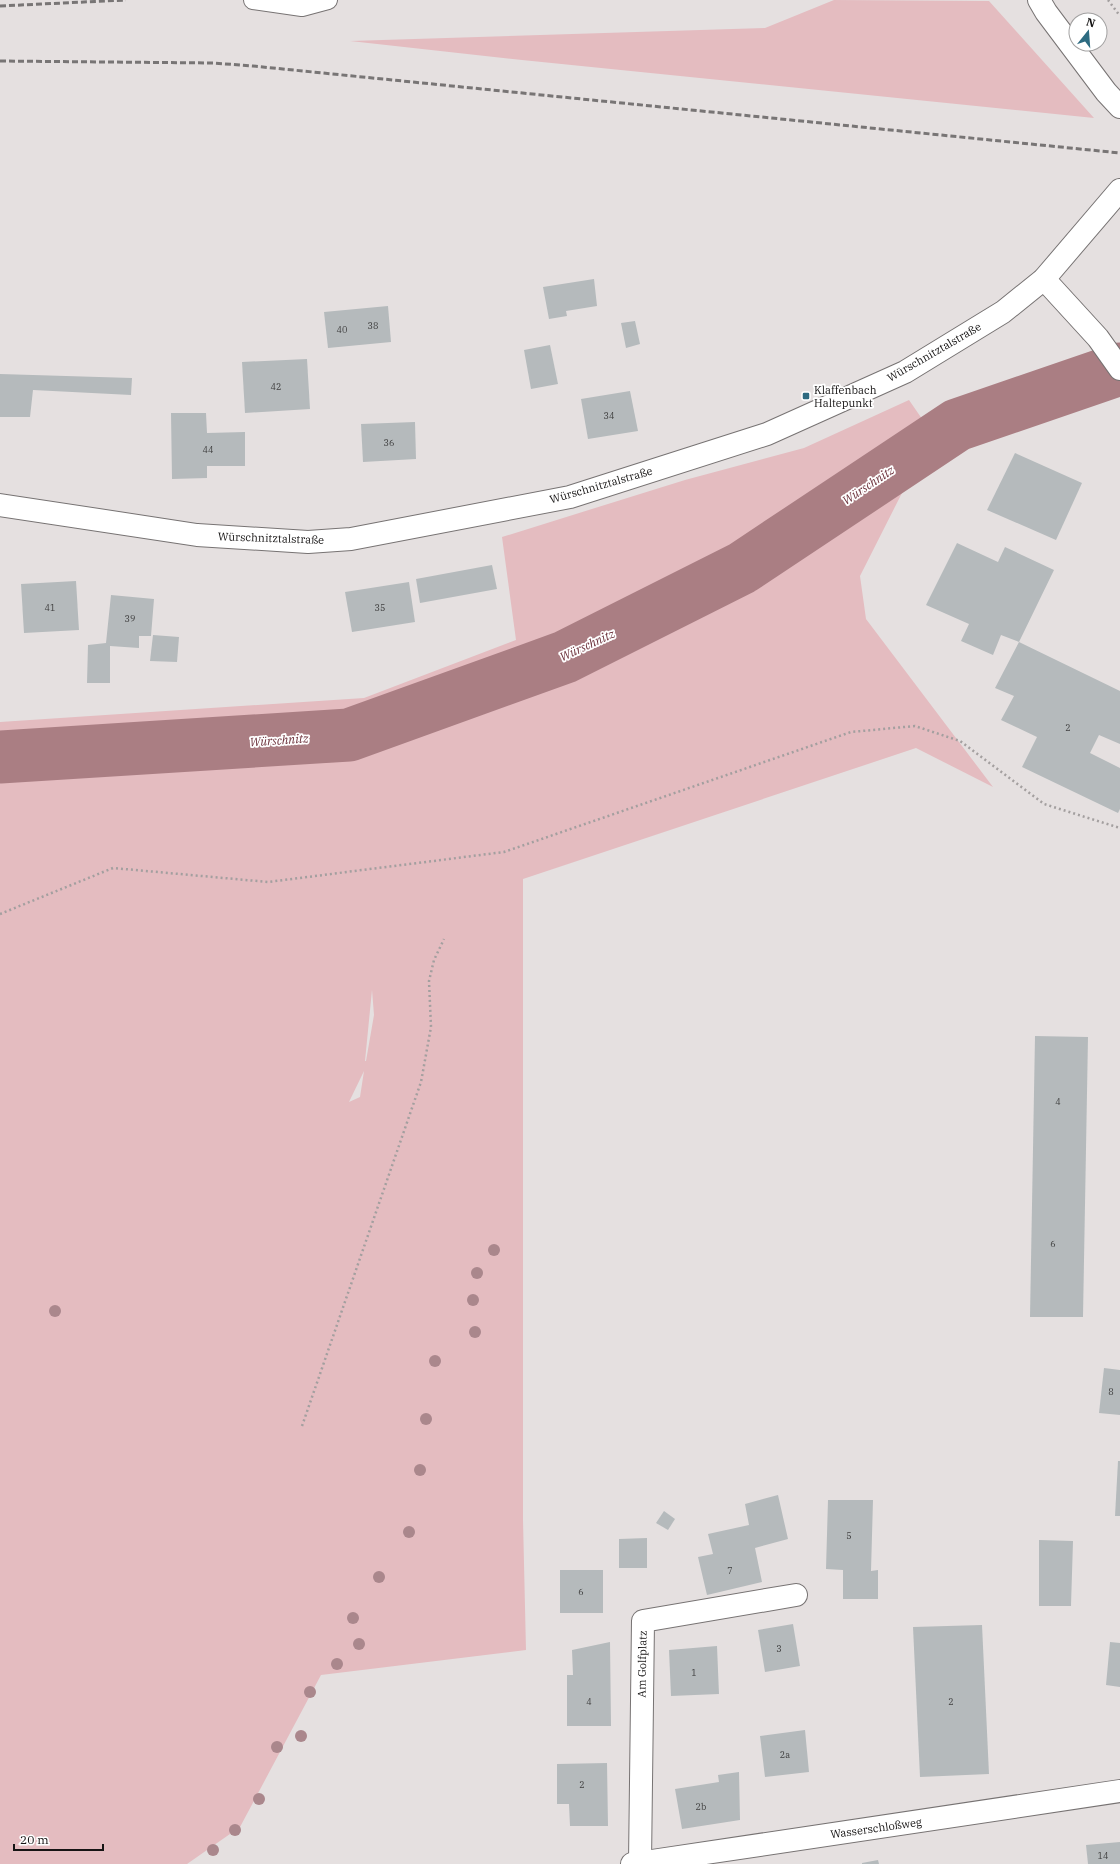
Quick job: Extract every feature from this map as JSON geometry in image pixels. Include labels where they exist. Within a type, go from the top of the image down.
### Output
[{"type":"main road","points":[[1039,0],[1046,12],[1106,92],[1120,106]]},
{"type":"main road","name":"Würschnitztalstraße","points":[[0,505],[197,535],[308,542],[351,539],[570,497],[767,434],[898,375],[960,340],[1002,312],[1044,279],[1120,190]]},
{"type":"main road","points":[[1044,279],[1098,338],[1120,369]]},
{"type":"main road","name":"Am Golfplatz","points":[[636,1863],[643,1621],[796,1595]]},
{"type":"main road","name":"Wasserschloßweg","points":[[636,1863],[1120,1792]]},
{"type":"lane","points":[[253,0],[302,7],[328,0]]},
{"type":"path","points":[[1108,0],[1120,16]]},
{"type":"path","points":[[0,914],[113,868],[268,882],[504,852],[851,732],[916,726],[960,741],[1044,804],[1120,828]]},
{"type":"path","points":[[302,1426],[421,1082],[431,1027],[429,981],[434,960],[444,939]]},
{"type":"shaded area","points":[[834,0],[989,1],[1094,118],[350,41],[765,28]]},
{"type":"shaded area","points":[[909,400],[947,455],[904,489],[860,576],[866,619],[993,787],[916,748],[523,879],[523,1520],[526,1650],[321,1675],[240,1827],[187,1864],[0,1864],[0,722],[364,698],[516,640],[502,537],[685,480],[804,448]],"holes":[[[372,990],[374,1015],[365,1061]],[[364,1071],[360,1097],[349,1102]]]},
{"type":"building","points":[[594,279],[597,306],[566,311],[567,316],[549,319],[543,287]]},
{"type":"building","points":[[388,306],[391,342],[328,348],[324,312]]},
{"type":"building","points":[[635,321],[640,344],[626,348],[621,323]]},
{"type":"building","points":[[550,345],[558,384],[531,389],[524,350]]},
{"type":"building","points":[[307,359],[310,409],[245,413],[242,362]]},
{"type":"building","points":[[0,374],[132,378],[131,395],[33,390],[30,417],[0,417]]},
{"type":"building","points":[[630,391],[638,431],[588,439],[581,399]]},
{"type":"building","points":[[171,413],[206,413],[207,433],[245,432],[245,466],[207,466],[207,478],[172,479]]},
{"type":"building","points":[[415,422],[416,459],[363,462],[361,424]]},
{"type":"building","points":[[1015,453],[1082,483],[1056,540],[987,510]]},
{"type":"building","points":[[957,543],[998,562],[1005,547],[1054,570],[1019,642],[1001,635],[993,655],[961,641],[969,624],[926,605]]},
{"type":"building","points":[[492,565],[497,589],[420,603],[416,579]]},
{"type":"building","points":[[76,581],[79,630],[24,633],[21,584]]},
{"type":"building","points":[[409,582],[415,622],[352,632],[345,592]]},
{"type":"building","points":[[111,595],[154,599],[151,636],[139,636],[139,648],[110,646],[110,683],[87,683],[88,645],[106,643]]},
{"type":"building","points":[[153,635],[179,637],[177,662],[150,661]]},
{"type":"building","points":[[1019,642],[1120,691],[1120,744],[1099,735],[1090,753],[1120,768],[1120,809],[1118,813],[1022,767],[1037,737],[1001,720],[1014,696],[995,688]]},
{"type":"building","points":[[1035,1036],[1088,1037],[1083,1317],[1030,1317]]},
{"type":"building","points":[[1104,1368],[1120,1370],[1120,1415],[1099,1413]]},
{"type":"building","points":[[1118,1461],[1120,1461],[1120,1516],[1115,1516]]},
{"type":"building","points":[[778,1495],[788,1539],[755,1548],[762,1582],[707,1595],[698,1557],[713,1554],[708,1534],[749,1525],[745,1504]]},
{"type":"building","points":[[828,1500],[873,1500],[871,1571],[878,1570],[878,1599],[843,1599],[843,1570],[826,1569]]},
{"type":"building","points":[[664,1511],[675,1519],[668,1530],[656,1523]]},
{"type":"building","points":[[647,1538],[647,1568],[619,1568],[619,1539]]},
{"type":"building","points":[[1039,1540],[1073,1541],[1071,1606],[1039,1606]]},
{"type":"building","points":[[560,1570],[603,1570],[603,1613],[560,1613]]},
{"type":"building","points":[[793,1624],[800,1666],[765,1672],[758,1630]]},
{"type":"building","points":[[982,1625],[989,1774],[920,1777],[913,1627]]},
{"type":"building","points":[[610,1642],[611,1726],[567,1726],[567,1675],[573,1675],[572,1650]]},
{"type":"building","points":[[1110,1642],[1120,1643],[1120,1687],[1106,1685]]},
{"type":"building","points":[[717,1646],[719,1694],[671,1696],[669,1650]]},
{"type":"building","points":[[805,1730],[809,1772],[765,1777],[760,1736]]},
{"type":"building","points":[[607,1763],[608,1826],[570,1826],[569,1804],[557,1804],[557,1764]]},
{"type":"building","points":[[739,1772],[740,1820],[682,1829],[675,1789],[719,1782],[718,1775]]},
{"type":"building","points":[[1120,1842],[1120,1864],[1088,1864],[1086,1845]]},
{"type":"building","points":[[878,1860],[879,1864],[862,1864],[862,1863]]},
{"type":"waterway","name":"Würschnitz","points":[[0,757],[349,735],[565,657],[742,568],[957,425],[1120,369]]},
{"type":"railway","points":[[0,6],[126,0]]},
{"type":"railway","points":[[0,61],[213,63],[253,66],[1120,153]]},
{"type":"place","name":"Klaffenbach Haltepunkt","points":[[806,396]]}]
